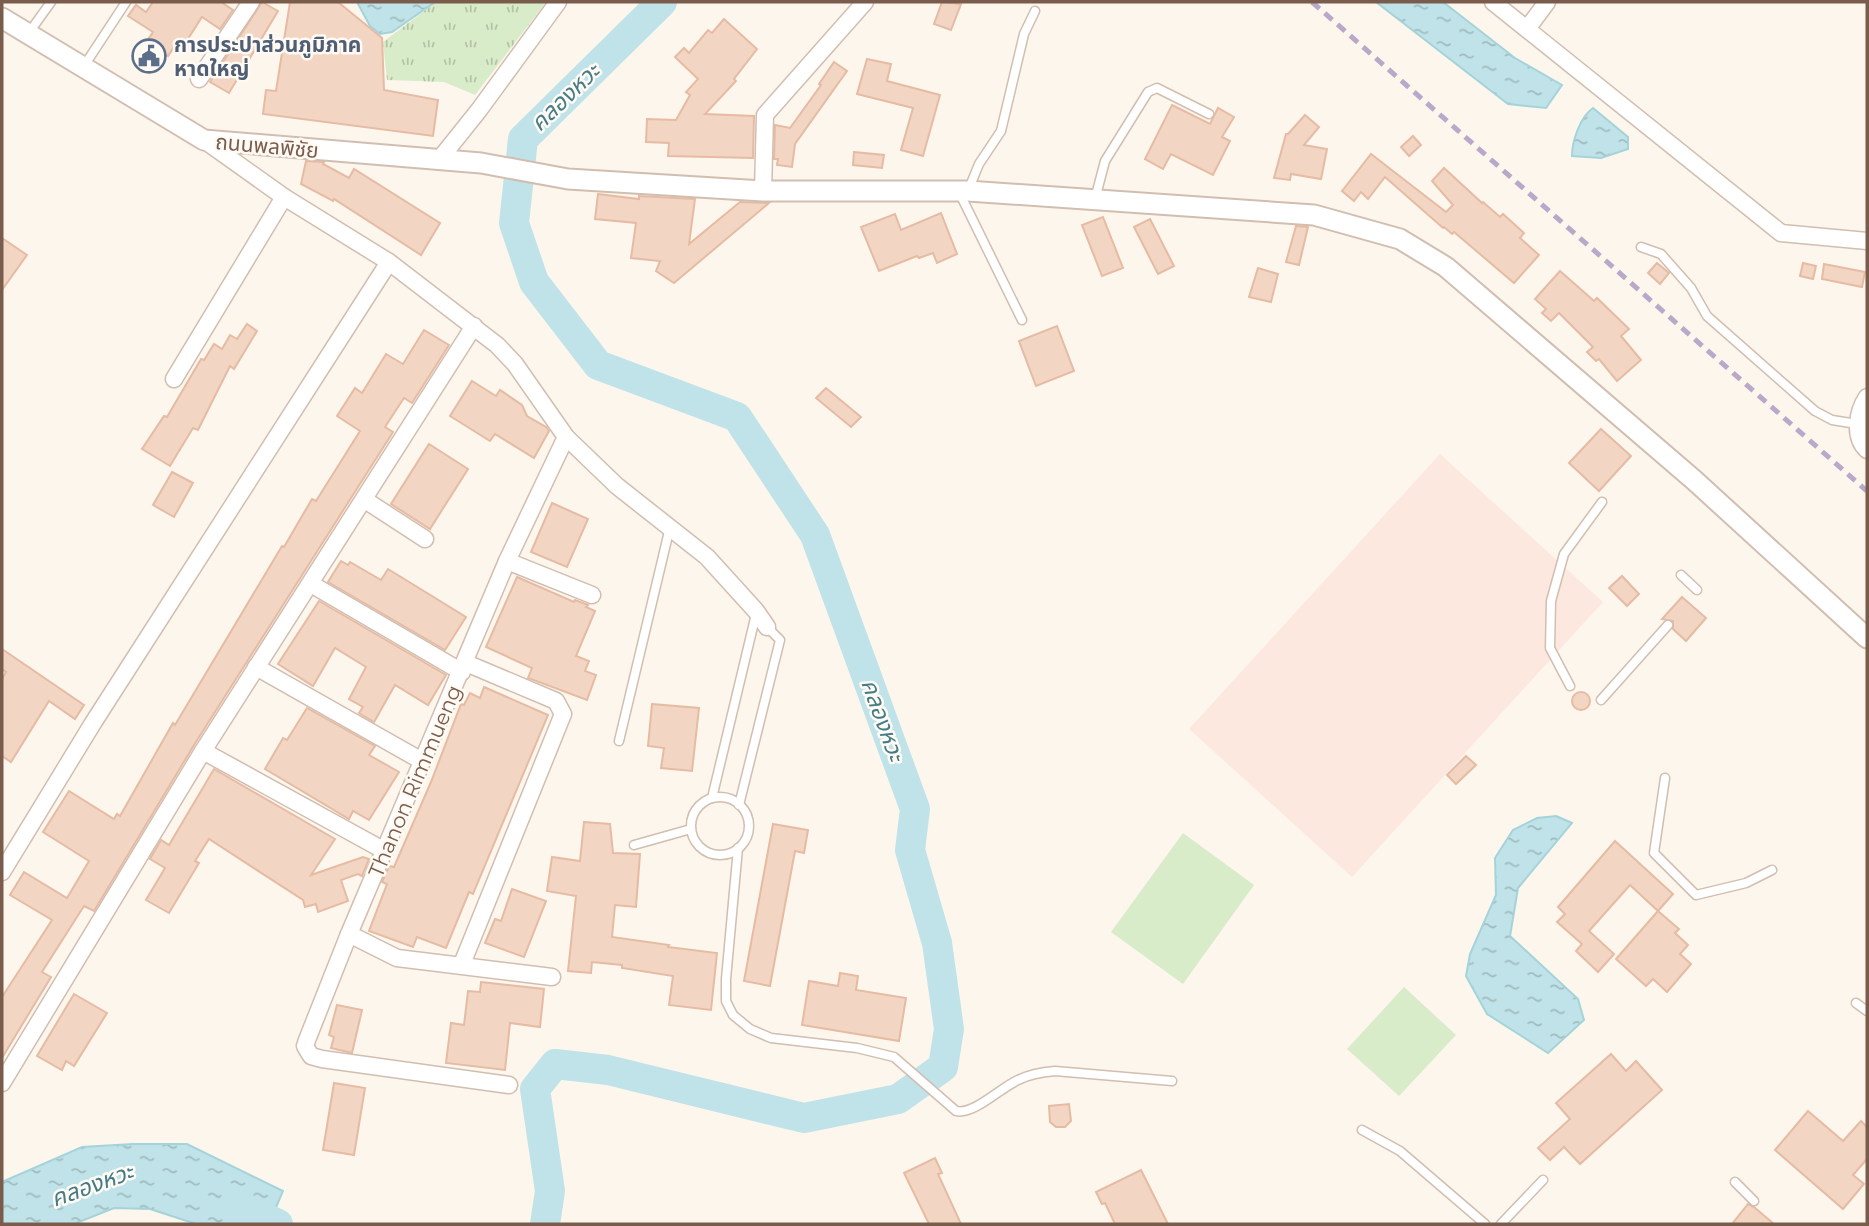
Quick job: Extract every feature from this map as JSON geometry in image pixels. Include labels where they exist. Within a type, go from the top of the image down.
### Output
[{"type":"street","points":[[199,79],[251,2]]},
{"type":"street","points":[[439,160],[480,110],[558,2]]},
{"type":"street","points":[[763,191],[765,115],[864,2]]},
{"type":"street","points":[[1493,2],[1781,233],[1867,241]]},
{"type":"street","points":[[1527,29],[1547,2]]},
{"type":"street","name":"ถนนพลพิชัย","points":[[2,18],[204,140],[481,163],[568,179],[763,191],[963,191],[1314,215],[1400,239],[1446,267],[1694,480],[1867,638]]},
{"type":"street","points":[[204,140],[284,197],[388,261],[497,345],[515,364],[566,437],[617,486],[707,557],[767,627]]},
{"type":"street","points":[[174,379],[284,197]]},
{"type":"street","points":[[2,872],[93,723],[388,261]]},
{"type":"street","points":[[2,1083],[203,751],[474,326]]},
{"type":"street","points":[[1867,397],[1857,424],[1863,446],[1867,450]]},
{"type":"street","name":"Thanon Rimmueng","points":[[509,1085],[311,1056],[305,1046],[349,934],[507,561],[566,437]]},
{"type":"street","points":[[365,500],[425,538]]},
{"type":"street","points":[[507,561],[592,595]]},
{"type":"street","points":[[311,584],[464,667],[555,701],[564,715],[462,964]]},
{"type":"street","points":[[256,667],[422,761]]},
{"type":"street","points":[[203,751],[385,851]]},
{"type":"street","points":[[349,934],[397,958],[552,977]]},
{"type":"lane","points":[[27,35],[51,2]]},
{"type":"lane","points":[[82,68],[126,2]]},
{"type":"lane","points":[[1022,320],[963,191],[1001,131],[1024,34],[1035,11]]},
{"type":"lane","points":[[1095,199],[1105,161],[1148,92],[1157,88],[1209,114]]},
{"type":"lane","points":[[1641,247],[1661,254],[1691,288],[1707,316],[1815,411],[1832,420],[1857,424]]},
{"type":"lane","points":[[1570,686],[1550,648],[1551,601],[1564,554],[1602,502]]},
{"type":"lane","points":[[620,741],[670,527]]},
{"type":"lane","points":[[1681,575],[1697,590]]},
{"type":"lane","points":[[712,798],[756,611]]},
{"type":"lane","points":[[1601,701],[1668,625]]},
{"type":"lane","points":[[739,805],[780,640],[767,627]]},
{"type":"lane","points":[[1665,778],[1654,853],[1696,895],[1746,883],[1772,870]]},
{"type":"lane","points":[[738,848],[722,855],[704,851],[693,838],[691,829],[696,809],[712,798],[731,799],[746,813],[748,832],[738,848],[726,1001],[733,1014],[750,1029],[771,1038],[857,1048],[894,1056],[956,1111],[965,1113],[1008,1086],[1037,1073],[1055,1071],[1172,1081]]},
{"type":"lane","points":[[634,845],[691,829]]},
{"type":"lane","points":[[1856,1003],[1867,1011]]},
{"type":"lane","points":[[1362,1130],[1400,1151],[1485,1224]]},
{"type":"lane","points":[[1501,1224],[1543,1180]]},
{"type":"lane","points":[[1735,1182],[1754,1201]]},
{"type":"shaded area","points":[[1440,454],[1603,602],[1352,877],[1189,729]]},
{"type":"green space","points":[[436,2],[546,2],[475,95],[444,82],[387,80],[383,42]]},
{"type":"green space","points":[[1183,833],[1254,885],[1183,984],[1111,932]]},
{"type":"green space","points":[[1404,987],[1456,1035],[1399,1096],[1347,1049]]},
{"type":"water","points":[[357,2],[435,2],[392,32],[380,34],[370,26]]},
{"type":"water","points":[[1376,2],[1443,2],[1515,58],[1562,85],[1546,108],[1508,104]]},
{"type":"water","points":[[1593,108],[1628,137],[1628,149],[1601,158],[1572,156],[1578,130],[1584,117]]},
{"type":"water","points":[[1556,816],[1572,823],[1518,888],[1510,936],[1578,999],[1584,1020],[1548,1053],[1487,1014],[1466,976],[1470,954],[1496,895],[1495,858],[1513,830],[1537,818]]},
{"type":"water","points":[[187,1144],[283,1191],[269,1224],[196,1224],[150,1209],[114,1208],[74,1224],[2,1224],[2,1182],[82,1147]]},
{"type":"building","points":[[153,2],[221,2],[233,10],[220,29],[202,17],[186,42],[180,38],[168,56],[147,41],[153,32],[128,16],[136,5],[146,12]]},
{"type":"building","points":[[262,2],[278,11],[229,93],[210,82]]},
{"type":"building","points":[[290,2],[338,2],[382,38],[384,90],[438,100],[433,136],[263,114],[266,90],[276,91]]},
{"type":"building","points":[[942,2],[961,4],[951,30],[934,24]]},
{"type":"building","points":[[724,19],[757,49],[734,79],[736,81],[705,114],[754,116],[753,158],[668,156],[669,143],[646,142],[647,119],[676,120],[690,95],[686,92],[698,79],[675,57],[684,48],[689,53],[708,30],[712,33]]},
{"type":"building","points":[[867,59],[891,64],[887,81],[940,95],[923,156],[901,150],[913,108],[857,94]]},
{"type":"building","points":[[834,62],[847,71],[795,144],[792,167],[777,165],[778,159],[774,159],[775,125],[790,128]]},
{"type":"building","points":[[1172,105],[1210,124],[1218,108],[1234,117],[1222,137],[1230,141],[1213,175],[1171,154],[1163,169],[1145,159]]},
{"type":"building","points":[[1305,115],[1319,127],[1304,145],[1327,149],[1321,179],[1291,174],[1290,180],[1274,178],[1286,134]]},
{"type":"building","points":[[1413,136],[1421,145],[1409,156],[1401,147]]},
{"type":"building","points":[[854,152],[884,155],[882,168],[853,165]]},
{"type":"building","points":[[1371,154],[1446,212],[1453,205],[1432,181],[1444,168],[1482,203],[1500,217],[1503,214],[1524,233],[1520,238],[1539,255],[1514,283],[1454,232],[1452,234],[1443,228],[1385,177],[1368,199],[1361,192],[1354,201],[1342,191]]},
{"type":"building","points":[[306,161],[324,162],[323,164],[349,178],[354,169],[440,223],[421,255],[334,199],[333,201],[301,184]]},
{"type":"building","points":[[598,194],[639,199],[639,196],[695,199],[689,244],[740,202],[769,203],[674,283],[656,271],[660,261],[631,258],[636,223],[595,219]]},
{"type":"building","points":[[941,213],[957,254],[937,263],[933,253],[919,258],[917,256],[879,271],[861,227],[895,214],[901,230]]},
{"type":"building","points":[[1103,217],[1123,268],[1102,276],[1082,225]]},
{"type":"building","points":[[1150,219],[1174,266],[1158,274],[1134,227]]},
{"type":"building","points":[[1296,226],[1308,227],[1299,265],[1286,262]]},
{"type":"building","points":[[2,238],[27,255],[2,290]]},
{"type":"building","points":[[1657,263],[1669,273],[1660,284],[1648,273]]},
{"type":"building","points":[[1803,263],[1816,266],[1813,279],[1800,276]]},
{"type":"building","points":[[1824,264],[1865,272],[1862,287],[1822,279]]},
{"type":"building","points":[[1258,268],[1278,274],[1271,302],[1249,297]]},
{"type":"building","points":[[1560,271],[1594,301],[1597,298],[1629,329],[1621,336],[1641,360],[1617,381],[1599,359],[1596,361],[1587,352],[1593,347],[1559,313],[1551,321],[1542,313],[1546,309],[1535,299]]},
{"type":"building","points":[[247,324],[257,331],[234,369],[230,366],[198,430],[193,428],[170,466],[142,449],[164,416],[167,417],[201,359],[204,360],[214,344],[222,349],[230,335],[237,339]]},
{"type":"building","points":[[1057,326],[1074,371],[1036,386],[1019,341]]},
{"type":"building","points":[[424,330],[449,345],[412,403],[404,398],[385,427],[393,432],[194,745],[94,911],[84,906],[42,972],[51,977],[2,1058],[2,997],[52,920],[10,895],[24,872],[67,898],[89,861],[43,832],[69,791],[114,819],[117,814],[120,816],[173,723],[175,725],[282,546],[284,547],[312,499],[316,501],[360,431],[337,416],[355,388],[362,393],[386,354],[403,364]]},
{"type":"building","points":[[472,381],[496,396],[500,390],[522,405],[527,416],[546,427],[549,431],[534,458],[495,434],[490,441],[450,416]]},
{"type":"building","points":[[826,388],[861,417],[851,427],[816,398]]},
{"type":"building","points":[[1601,429],[1631,456],[1599,491],[1569,463]]},
{"type":"building","points":[[429,444],[468,469],[430,529],[391,504]]},
{"type":"building","points":[[172,472],[193,483],[174,517],[153,505]]},
{"type":"building","points":[[552,503],[588,519],[567,567],[531,552]]},
{"type":"building","points":[[341,561],[348,565],[350,562],[381,580],[388,569],[466,617],[445,650],[328,582]]},
{"type":"building","points":[[1622,576],[1639,594],[1627,606],[1609,588]]},
{"type":"building","points":[[517,577],[574,602],[575,600],[588,605],[586,607],[595,611],[576,656],[589,661],[585,671],[596,675],[587,700],[528,678],[532,668],[486,647]]},
{"type":"building","points":[[1682,597],[1706,618],[1686,641],[1673,629],[1673,621],[1662,619]]},
{"type":"building","points":[[319,601],[446,675],[428,705],[395,685],[374,722],[359,713],[363,707],[349,699],[366,667],[335,648],[313,686],[278,664]]},
{"type":"building","points":[[2,649],[84,705],[75,719],[49,701],[11,762],[2,756],[2,679],[6,672],[2,669]]},
{"type":"building","points":[[484,687],[548,715],[473,894],[469,892],[446,948],[417,937],[413,947],[369,931],[387,884],[382,882],[389,866],[394,867],[461,704],[464,705],[470,693],[480,698]]},
{"type":"building","points":[[1577,692],[1585,692],[1590,701],[1588,708],[1577,710],[1572,705],[1572,697]]},
{"type":"building","points":[[652,704],[699,708],[692,771],[661,768],[664,748],[648,746]]},
{"type":"building","points":[[307,708],[375,746],[369,755],[399,772],[369,820],[353,811],[349,819],[265,769],[283,738],[287,740]]},
{"type":"building","points":[[1466,756],[1476,765],[1456,784],[1447,775]]},
{"type":"building","points":[[214,769],[335,839],[311,875],[363,857],[369,859],[362,876],[358,874],[341,880],[348,901],[318,912],[316,904],[305,907],[303,900],[209,839],[195,861],[199,863],[169,913],[146,900],[165,868],[150,859],[161,840],[169,845]]},
{"type":"building","points":[[584,822],[610,824],[613,853],[640,854],[636,907],[615,905],[612,937],[717,953],[711,1010],[669,1005],[673,976],[622,968],[622,965],[592,962],[591,973],[568,971],[576,896],[547,891],[552,857],[580,861]]},
{"type":"building","points":[[773,824],[808,830],[804,853],[795,851],[770,986],[744,981]]},
{"type":"building","points":[[1615,841],[1673,894],[1658,911],[1630,885],[1589,931],[1614,954],[1598,972],[1576,951],[1582,944],[1557,922],[1565,914],[1558,907]]},
{"type":"building","points":[[512,889],[546,901],[524,957],[485,943],[495,919],[501,921]]},
{"type":"building","points":[[1658,911],[1679,929],[1675,933],[1688,945],[1680,954],[1691,964],[1667,992],[1653,979],[1646,986],[1616,959]]},
{"type":"building","points":[[840,973],[858,976],[856,990],[906,998],[899,1041],[802,1025],[809,981],[838,986]]},
{"type":"building","points":[[481,982],[544,989],[540,1027],[510,1023],[505,1070],[446,1063],[451,1023],[464,1025],[468,991],[480,992]]},
{"type":"building","points":[[74,994],[107,1013],[74,1066],[66,1061],[62,1070],[37,1056]]},
{"type":"building","points":[[337,1005],[362,1010],[352,1053],[331,1048],[334,1037],[329,1035]]},
{"type":"building","points":[[1611,1054],[1626,1071],[1636,1061],[1662,1090],[1580,1164],[1564,1147],[1550,1160],[1538,1148],[1570,1119],[1556,1103]]},
{"type":"building","points":[[334,1083],[365,1088],[354,1155],[323,1150]]},
{"type":"building","points":[[1069,1104],[1071,1121],[1065,1127],[1056,1127],[1050,1122],[1049,1106]]},
{"type":"building","points":[[1808,1111],[1843,1141],[1861,1121],[1867,1127],[1867,1159],[1853,1175],[1864,1184],[1843,1209],[1775,1150]]},
{"type":"building","points":[[935,1158],[942,1173],[938,1174],[961,1224],[929,1224],[904,1173]]},
{"type":"building","points":[[1141,1170],[1168,1224],[1115,1224],[1105,1203],[1102,1204],[1096,1192]]},
{"type":"building","points":[[1748,1204],[1754,1207],[1774,1224],[1732,1224]]},
{"type":"waterway","name":"คลองหวะ","points":[[545,1224],[550,1191],[535,1089],[555,1064],[608,1070],[804,1118],[898,1099],[943,1067],[949,1029],[937,943],[910,850],[915,809],[815,535],[737,417],[598,365],[534,282],[514,223],[523,139],[662,2]]},
{"type":"waterway","name":"คลองหวะ","points":[[234,1204],[278,1224]]},
{"type":"railway","points":[[1312,2],[1867,491]]},
{"type":"place","name":"การประปาส่วนภูมิภาค หาดใหญ่","points":[[149,56]]}]
